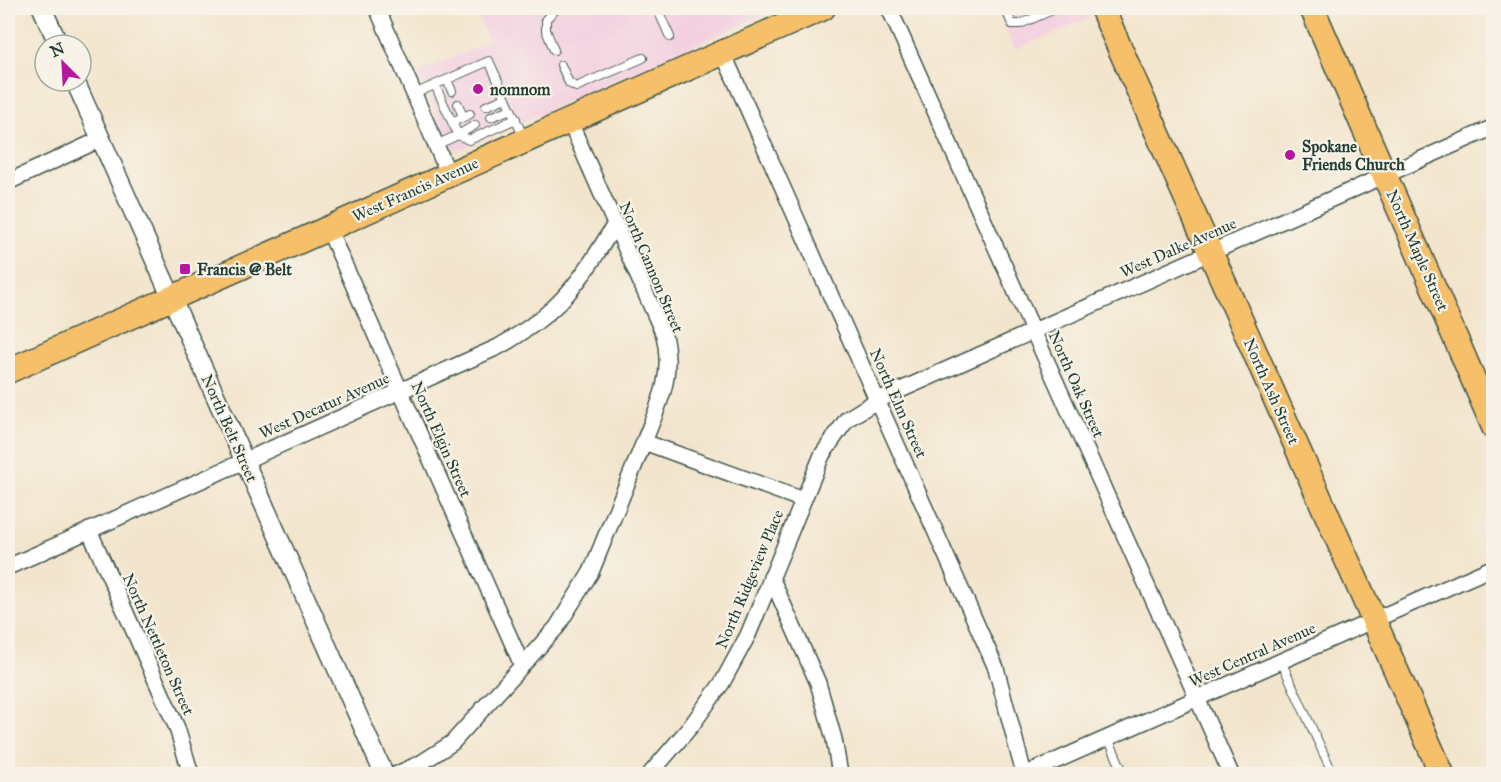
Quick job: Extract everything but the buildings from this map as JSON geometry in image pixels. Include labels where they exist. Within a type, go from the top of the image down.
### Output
[{"type":"main road","name":"West Francis Avenue","points":[[8,371],[448,174],[474,150],[520,130],[569,120],[824,8]]},
{"type":"main road","name":"North Ash Street","points":[[1102,8],[1442,774]]},
{"type":"main road","name":"North Maple Street","points":[[1312,8],[1494,427]]},
{"type":"street","points":[[42,8],[53,33]]},
{"type":"street","points":[[377,8],[448,174]]},
{"type":"street","name":"North Oak Street","points":[[889,8],[1232,774]]},
{"type":"street","name":"North Elm Street","points":[[723,52],[996,668],[1025,774]]},
{"type":"street","name":"North Belt Street","points":[[80,93],[384,774]]},
{"type":"street","name":"North Cannon Street","points":[[397,774],[421,763],[452,743],[557,627],[591,572],[668,378],[669,357],[664,335],[569,120]]},
{"type":"street","name":"West Dalke Avenue","points":[[878,400],[1494,127]]},
{"type":"street","points":[[8,182],[101,139]]},
{"type":"street","name":"West Decatur Avenue","points":[[8,567],[498,347],[526,332],[565,298],[586,272],[615,224]]},
{"type":"street","name":"North Elgin Street","points":[[328,228],[522,665]]},
{"type":"street","name":"North Ridgeview Place","points":[[650,774],[691,726],[722,683],[748,635],[822,455],[847,419],[878,400]]},
{"type":"street","points":[[644,442],[803,500]]},
{"type":"street","name":"North Nettleton Street","points":[[89,530],[177,728],[191,774]]},
{"type":"street","name":"West Central Avenue","points":[[1025,774],[1494,567]]},
{"type":"street","points":[[771,577],[818,682],[834,739],[840,774]]},
{"type":"lane","points":[[554,50],[546,30],[546,19],[557,8]]},
{"type":"lane","points":[[657,8],[670,37]]},
{"type":"lane","points":[[1005,8],[1012,24],[1020,24],[1057,8]]},
{"type":"lane","points":[[561,65],[569,83],[576,87],[643,58]]},
{"type":"lane","points":[[414,94],[489,61],[520,130]]},
{"type":"lane","points":[[447,80],[452,91]]},
{"type":"lane","points":[[435,85],[458,135],[474,150]]},
{"type":"lane","points":[[486,106],[506,98]]},
{"type":"lane","points":[[452,122],[467,115],[458,104]]},
{"type":"lane","points":[[491,117],[511,108]]},
{"type":"lane","points":[[436,145],[475,125]]},
{"type":"lane","points":[[1281,661],[1333,774]]},
{"type":"lane","points":[[1108,738],[1124,774]]},
{"type":"shaded area","points":[[475,8],[778,8],[462,149],[454,149],[450,145],[417,73],[489,42]]},
{"type":"shaded area","points":[[997,8],[1088,8],[1092,17],[1015,50]]},
{"type":"place","name":"nomnom","points":[[478,89]]},
{"type":"place","name":"Spokane Friends Church","points":[[1290,155]]},
{"type":"place","name":"Francis @ Belt","points":[[185,269]]}]
